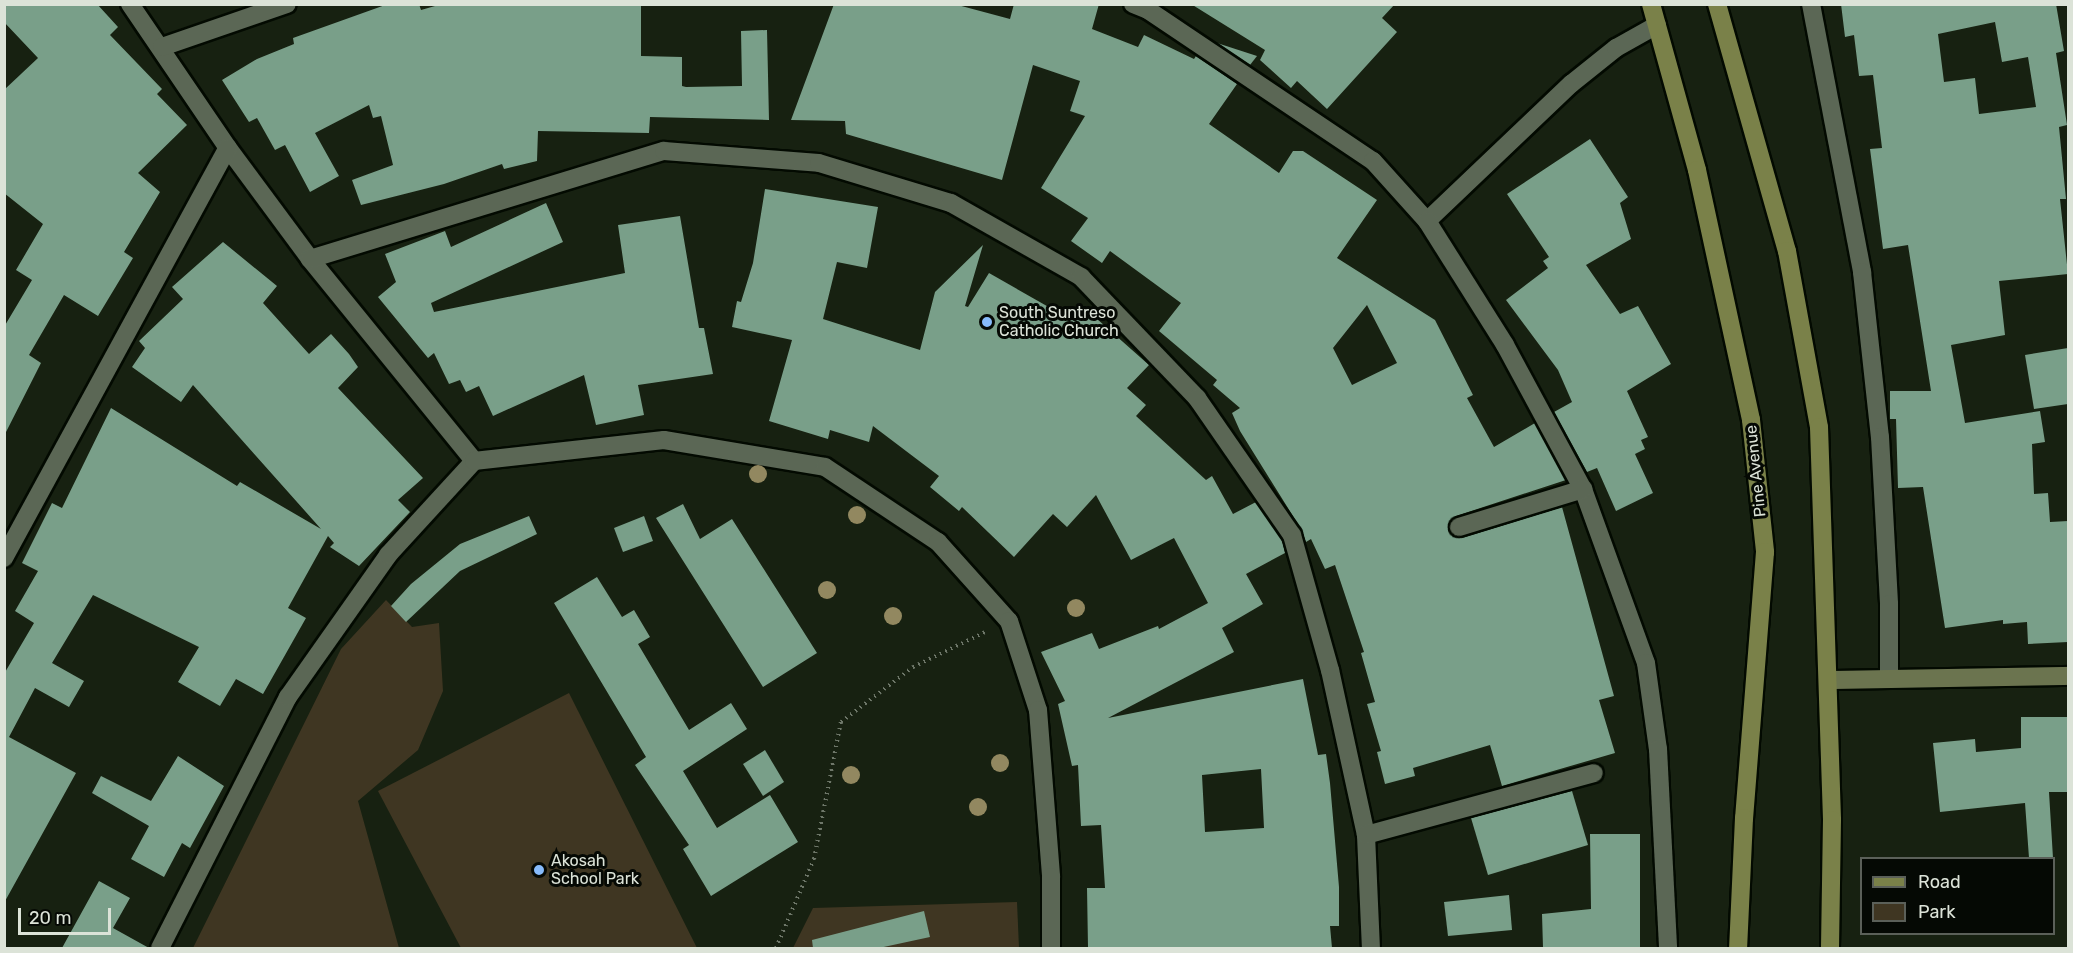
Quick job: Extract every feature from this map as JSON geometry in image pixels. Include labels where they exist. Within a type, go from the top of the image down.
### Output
[{"type":"main road","name":"Pine Avenue","points":[[1651,4],[1696,170],[1751,420],[1765,552],[1744,818],[1738,948]]},
{"type":"main road","points":[[1717,4],[1787,251],[1819,427],[1828,680],[1830,948]]},
{"type":"street","points":[[130,4],[162,47],[228,148],[310,259],[474,461]]},
{"type":"street","points":[[162,47],[287,4]]},
{"type":"street","points":[[1133,4],[1148,10],[1373,161],[1427,220],[1505,345],[1583,489],[1646,663],[1658,749],[1668,948]]},
{"type":"street","points":[[1811,4],[1862,272],[1880,437],[1889,604],[1889,679]]},
{"type":"street","points":[[1427,220],[1571,84],[1616,48],[1657,25]]},
{"type":"street","points":[[4,558],[228,148]]},
{"type":"street","points":[[310,259],[664,151],[819,163],[951,203],[1081,277],[1197,398],[1292,535],[1330,670],[1366,835],[1371,948]]},
{"type":"street","points":[[160,948],[288,697],[388,555],[474,461],[664,440],[825,467],[938,542],[1009,621],[1038,710],[1051,877],[1051,948]]},
{"type":"street","points":[[1459,527],[1583,489]]},
{"type":"street","points":[[1828,680],[2068,676]]},
{"type":"street","points":[[1366,835],[1594,774]]},
{"type":"path","points":[[776,948],[814,859],[841,722],[913,667],[1009,621]]},
{"type":"green space","points":[[386,600],[412,627],[439,623],[443,691],[418,750],[358,801],[399,948],[193,948],[341,649]]},
{"type":"green space","name":"Akosah School Park","points":[[569,693],[697,948],[461,948],[378,791]]},
{"type":"green space","points":[[1017,902],[1019,948],[793,948],[813,908]]},
{"type":"building","points":[[4,4],[97,4],[118,27],[110,35],[162,89],[157,94],[187,125],[138,173],[160,192],[124,252],[133,258],[98,316],[64,295],[29,355],[41,363],[4,436],[4,327],[32,280],[16,270],[43,224],[4,193],[4,90],[38,58],[4,22]]},
{"type":"building","points":[[388,4],[419,4],[421,10],[442,4],[641,4],[641,56],[682,57],[682,86],[686,87],[742,86],[741,31],[767,30],[769,120],[650,117],[649,133],[538,131],[537,161],[504,169],[502,164],[444,184],[361,205],[352,180],[393,165],[381,116],[373,118],[369,105],[315,133],[339,176],[310,192],[285,145],[275,150],[257,118],[249,122],[222,80],[257,59],[294,44],[293,38]]},
{"type":"building","points":[[834,4],[954,4],[1010,19],[1014,4],[1099,4],[1092,29],[1138,47],[1144,35],[1194,59],[1196,56],[1237,84],[1209,124],[1279,173],[1293,151],[1303,151],[1377,200],[1337,258],[1435,320],[1473,395],[1467,398],[1494,447],[1535,423],[1566,480],[1456,516],[1448,524],[1448,531],[1462,538],[1562,507],[1614,696],[1599,700],[1615,753],[1502,786],[1490,745],[1413,768],[1415,776],[1385,784],[1377,752],[1381,751],[1367,704],[1375,702],[1361,653],[1364,652],[1335,565],[1325,569],[1311,539],[1306,542],[1301,529],[1240,431],[1232,413],[1240,408],[1213,385],[1217,380],[1159,331],[1181,303],[1110,251],[1102,263],[1071,241],[1088,218],[1041,188],[1085,116],[1070,111],[1080,81],[1033,65],[1002,180],[846,134],[845,121],[791,120]],"holes":[[[1367,305],[1397,363],[1352,385],[1333,348]]]},
{"type":"building","points":[[1191,4],[1395,4],[1382,18],[1397,32],[1327,109],[1297,81],[1291,88],[1260,60],[1265,50]]},
{"type":"building","points":[[1841,4],[2056,4],[2064,51],[2056,53],[2067,125],[2059,127],[2066,199],[2060,199],[2068,274],[1999,281],[2005,335],[1951,345],[1965,423],[2040,411],[2045,442],[2032,444],[2034,494],[2048,493],[2050,522],[2068,521],[2068,642],[2028,644],[2027,622],[2003,624],[2003,620],[1945,628],[1923,487],[1898,488],[1896,419],[1890,419],[1890,391],[1931,391],[1908,245],[1883,249],[1870,149],[1882,148],[1873,75],[1859,76],[1854,35],[1845,37]],"holes":[[[1995,22],[2002,62],[2028,57],[2036,107],[1979,114],[1975,78],[1944,82],[1938,34]]]},
{"type":"building","points":[[1217,43],[1257,56],[1250,65]]},
{"type":"building","points":[[1590,139],[1628,197],[1620,203],[1631,239],[1586,265],[1620,314],[1638,306],[1671,364],[1627,391],[1648,437],[1641,440],[1645,449],[1635,454],[1653,493],[1616,511],[1597,468],[1587,472],[1554,412],[1572,402],[1558,370],[1506,300],[1548,268],[1543,261],[1549,257],[1507,194]]},
{"type":"building","points":[[765,189],[878,207],[867,268],[837,262],[823,319],[920,350],[935,292],[983,245],[965,306],[968,307],[989,273],[1068,318],[1079,303],[1149,365],[1127,388],[1146,405],[1136,416],[1206,480],[1212,476],[1233,514],[1256,502],[1282,540],[1285,553],[1246,574],[1263,604],[1222,628],[1234,652],[1108,718],[1303,679],[1318,755],[1326,754],[1330,783],[1339,887],[1339,926],[1330,926],[1332,948],[1088,948],[1087,888],[1105,888],[1101,825],[1081,826],[1078,765],[1072,766],[1058,704],[1065,701],[1041,652],[1092,633],[1099,649],[1158,626],[1159,629],[1208,603],[1174,538],[1131,560],[1096,495],[1067,527],[1053,514],[1014,557],[962,507],[959,511],[930,487],[939,476],[873,426],[869,442],[830,430],[828,439],[769,421],[792,340],[732,327],[737,301],[741,302],[753,263]],"holes":[[[1261,769],[1264,828],[1205,832],[1202,775]]]},
{"type":"building","points":[[546,203],[563,242],[431,303],[434,312],[625,273],[618,225],[680,216],[699,328],[704,328],[713,374],[638,385],[644,415],[596,425],[584,375],[493,416],[479,386],[466,392],[460,380],[449,384],[434,353],[428,358],[378,297],[396,282],[385,254],[445,231],[451,247]]},
{"type":"building","points":[[223,242],[277,286],[263,303],[309,354],[331,334],[349,354],[358,367],[338,388],[423,478],[398,500],[410,512],[359,566],[330,547],[334,543],[328,536],[288,608],[306,618],[263,694],[236,679],[220,706],[178,682],[199,647],[93,595],[52,663],[84,681],[69,707],[35,688],[9,737],[76,773],[4,903],[4,674],[34,623],[15,611],[38,571],[22,563],[52,503],[62,508],[111,408],[237,486],[240,482],[321,529],[193,385],[181,402],[132,367],[145,348],[139,341],[183,299],[172,287]]},
{"type":"building","points":[[2068,348],[2068,404],[2034,409],[2025,355]]},
{"type":"building","points":[[683,504],[700,539],[732,519],[817,653],[763,687],[656,518]]},
{"type":"building","points":[[529,516],[537,534],[460,571],[406,622],[391,606],[411,584],[460,544]]},
{"type":"building","points":[[644,516],[653,541],[623,552],[614,528]]},
{"type":"building","points":[[597,577],[622,617],[634,610],[650,637],[638,644],[689,730],[731,703],[747,729],[683,771],[717,828],[770,795],[798,842],[711,896],[683,849],[689,845],[635,765],[646,757],[554,603]]},
{"type":"building","points":[[2021,717],[2068,717],[2068,792],[2049,792],[2053,857],[2029,857],[2025,803],[1940,812],[1933,743],[1975,739],[1976,752],[2021,748]]},
{"type":"building","points":[[765,750],[784,782],[763,796],[743,764]]},
{"type":"building","points":[[178,756],[224,786],[190,848],[182,843],[164,877],[131,859],[149,826],[92,793],[101,776],[151,801]]},
{"type":"building","points":[[1572,791],[1588,845],[1488,875],[1471,818]]},
{"type":"building","points":[[1590,834],[1640,834],[1640,948],[1543,948],[1542,914],[1591,909]]},
{"type":"building","points":[[99,881],[130,898],[113,928],[149,948],[62,948]]},
{"type":"building","points":[[1509,895],[1512,930],[1448,936],[1444,902]]},
{"type":"building","points":[[924,911],[930,937],[879,948],[813,948],[812,940]]},
{"type":"place","name":"South Suntreso Catholic Church","points":[[987,322]]},
{"type":"place","name":"Akosah School Park","points":[[539,870]]}]
